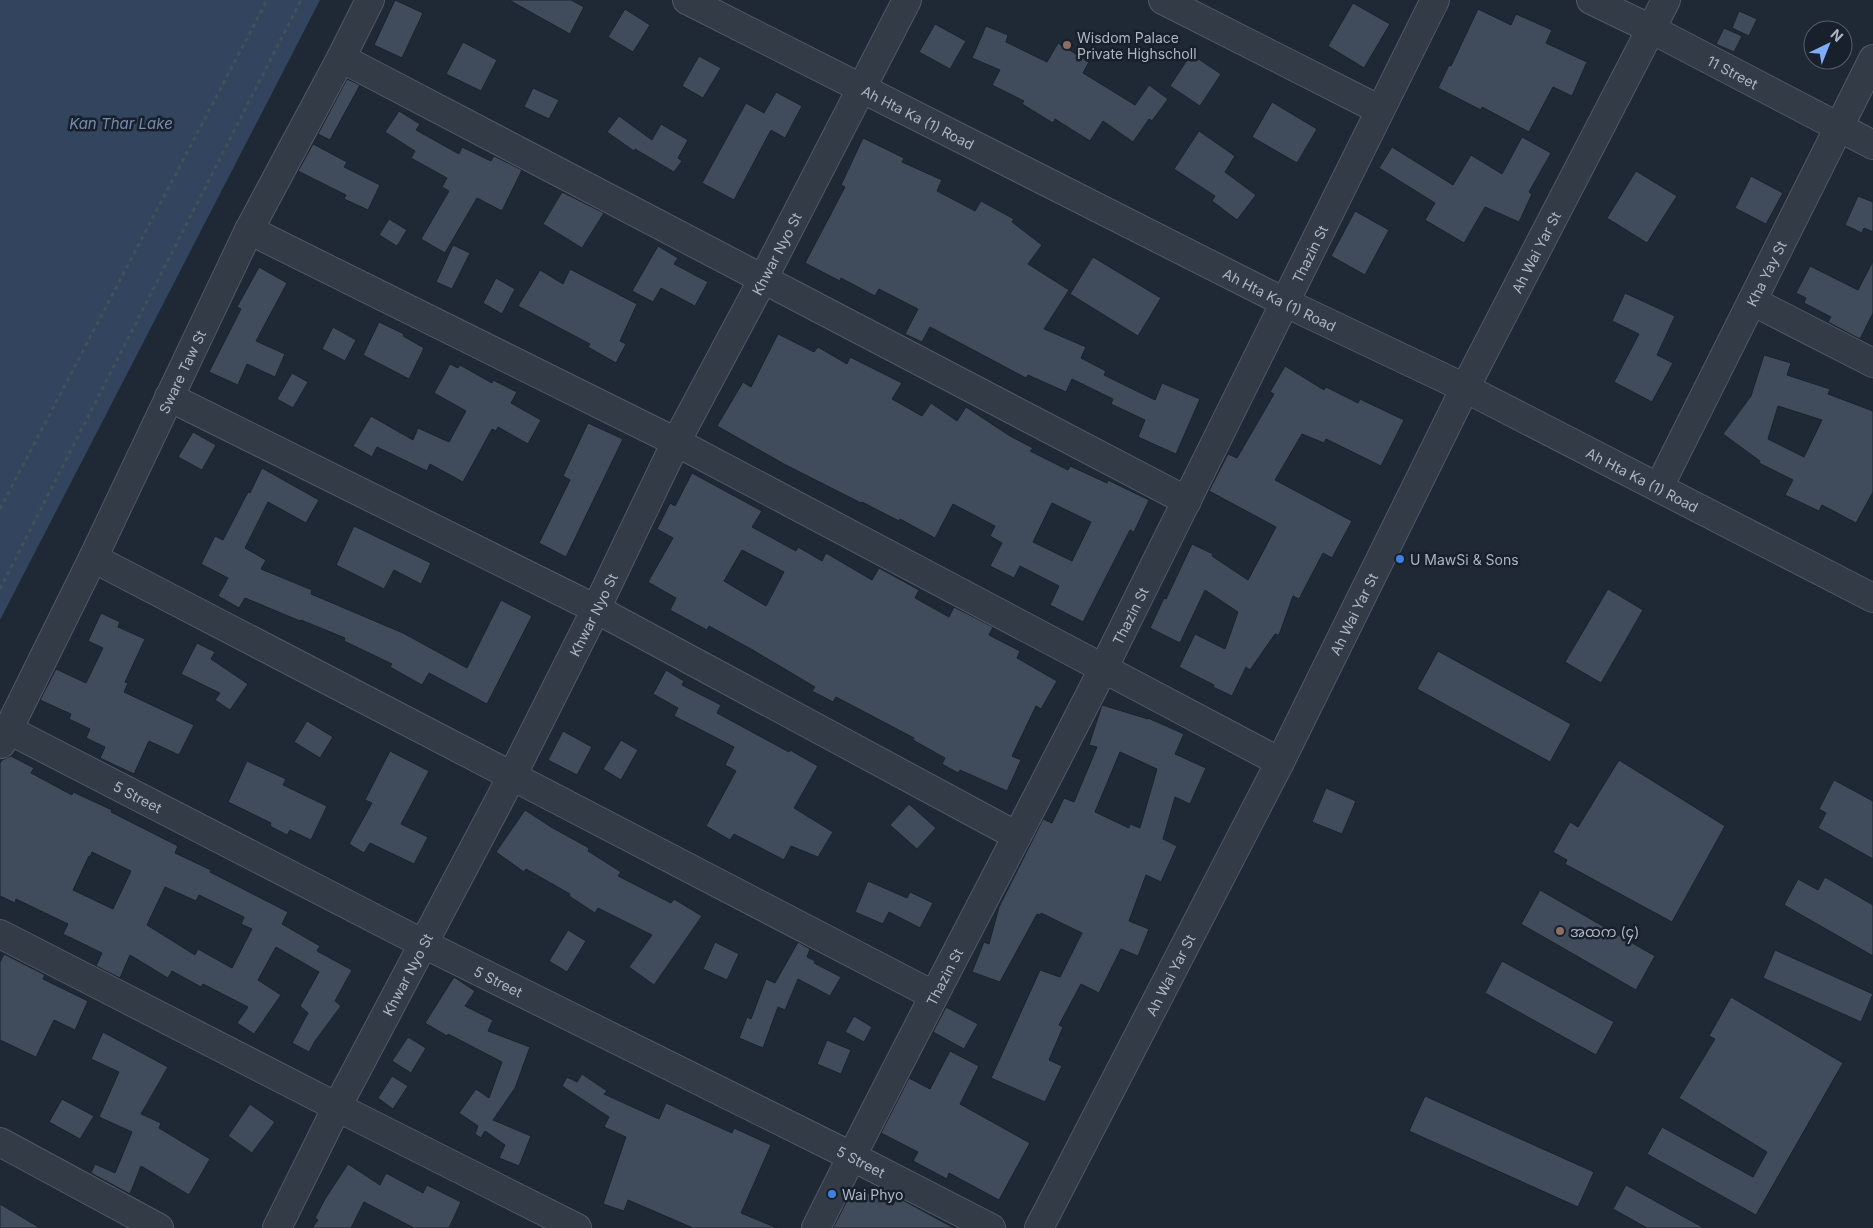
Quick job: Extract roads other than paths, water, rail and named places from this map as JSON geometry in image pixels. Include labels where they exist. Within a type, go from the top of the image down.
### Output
[{"type":"street","name":"Sware Taw St","points":[[4,738],[93,558],[249,230],[370,0]]},
{"type":"street","name":"Ah Hta Ka (1) Road","points":[[687,0],[1286,303],[1466,388],[1873,598]]},
{"type":"street","name":"Khwar Nyo St","points":[[277,1228],[422,943],[512,776],[596,609],[676,442],[763,279],[907,0]]},
{"type":"street","points":[[1163,0],[1380,110]]},
{"type":"street","name":"Thazin St","points":[[816,1228],[851,1156],[1103,669],[1435,0]]},
{"type":"street","name":"11 Street","points":[[1591,0],[1651,29],[1873,146]]},
{"type":"street","name":"Ah Wai Yar St","points":[[1039,1228],[1280,762],[1466,388],[1666,0]]},
{"type":"street","points":[[341,58],[1187,501]]},
{"type":"street","name":"Kha Yay St","points":[[1659,487],[1873,59]]},
{"type":"street","points":[[249,230],[676,442],[1280,762]]},
{"type":"street","points":[[1752,301],[1873,363]]},
{"type":"street","points":[[169,397],[596,609],[1017,836]]},
{"type":"street","points":[[93,558],[934,995]]},
{"type":"street","name":"5 Street","points":[[4,738],[422,943],[851,1156],[991,1228]]},
{"type":"street","points":[[0,934],[577,1228]]},
{"type":"street","points":[[0,1142],[159,1228]]},
{"type":"water","name":"Kan Thar Lake","points":[[0,0],[320,0],[0,620]]},
{"type":"place","name":"Wisdom Palace Private Highscholl","points":[[1067,45]]},
{"type":"place","name":"U MawSi & Sons","points":[[1400,559]]},
{"type":"place","name":"အထက (၄)","points":[[1560,931]]},
{"type":"place","name":"Wai Phyo","points":[[832,1194]]}]
